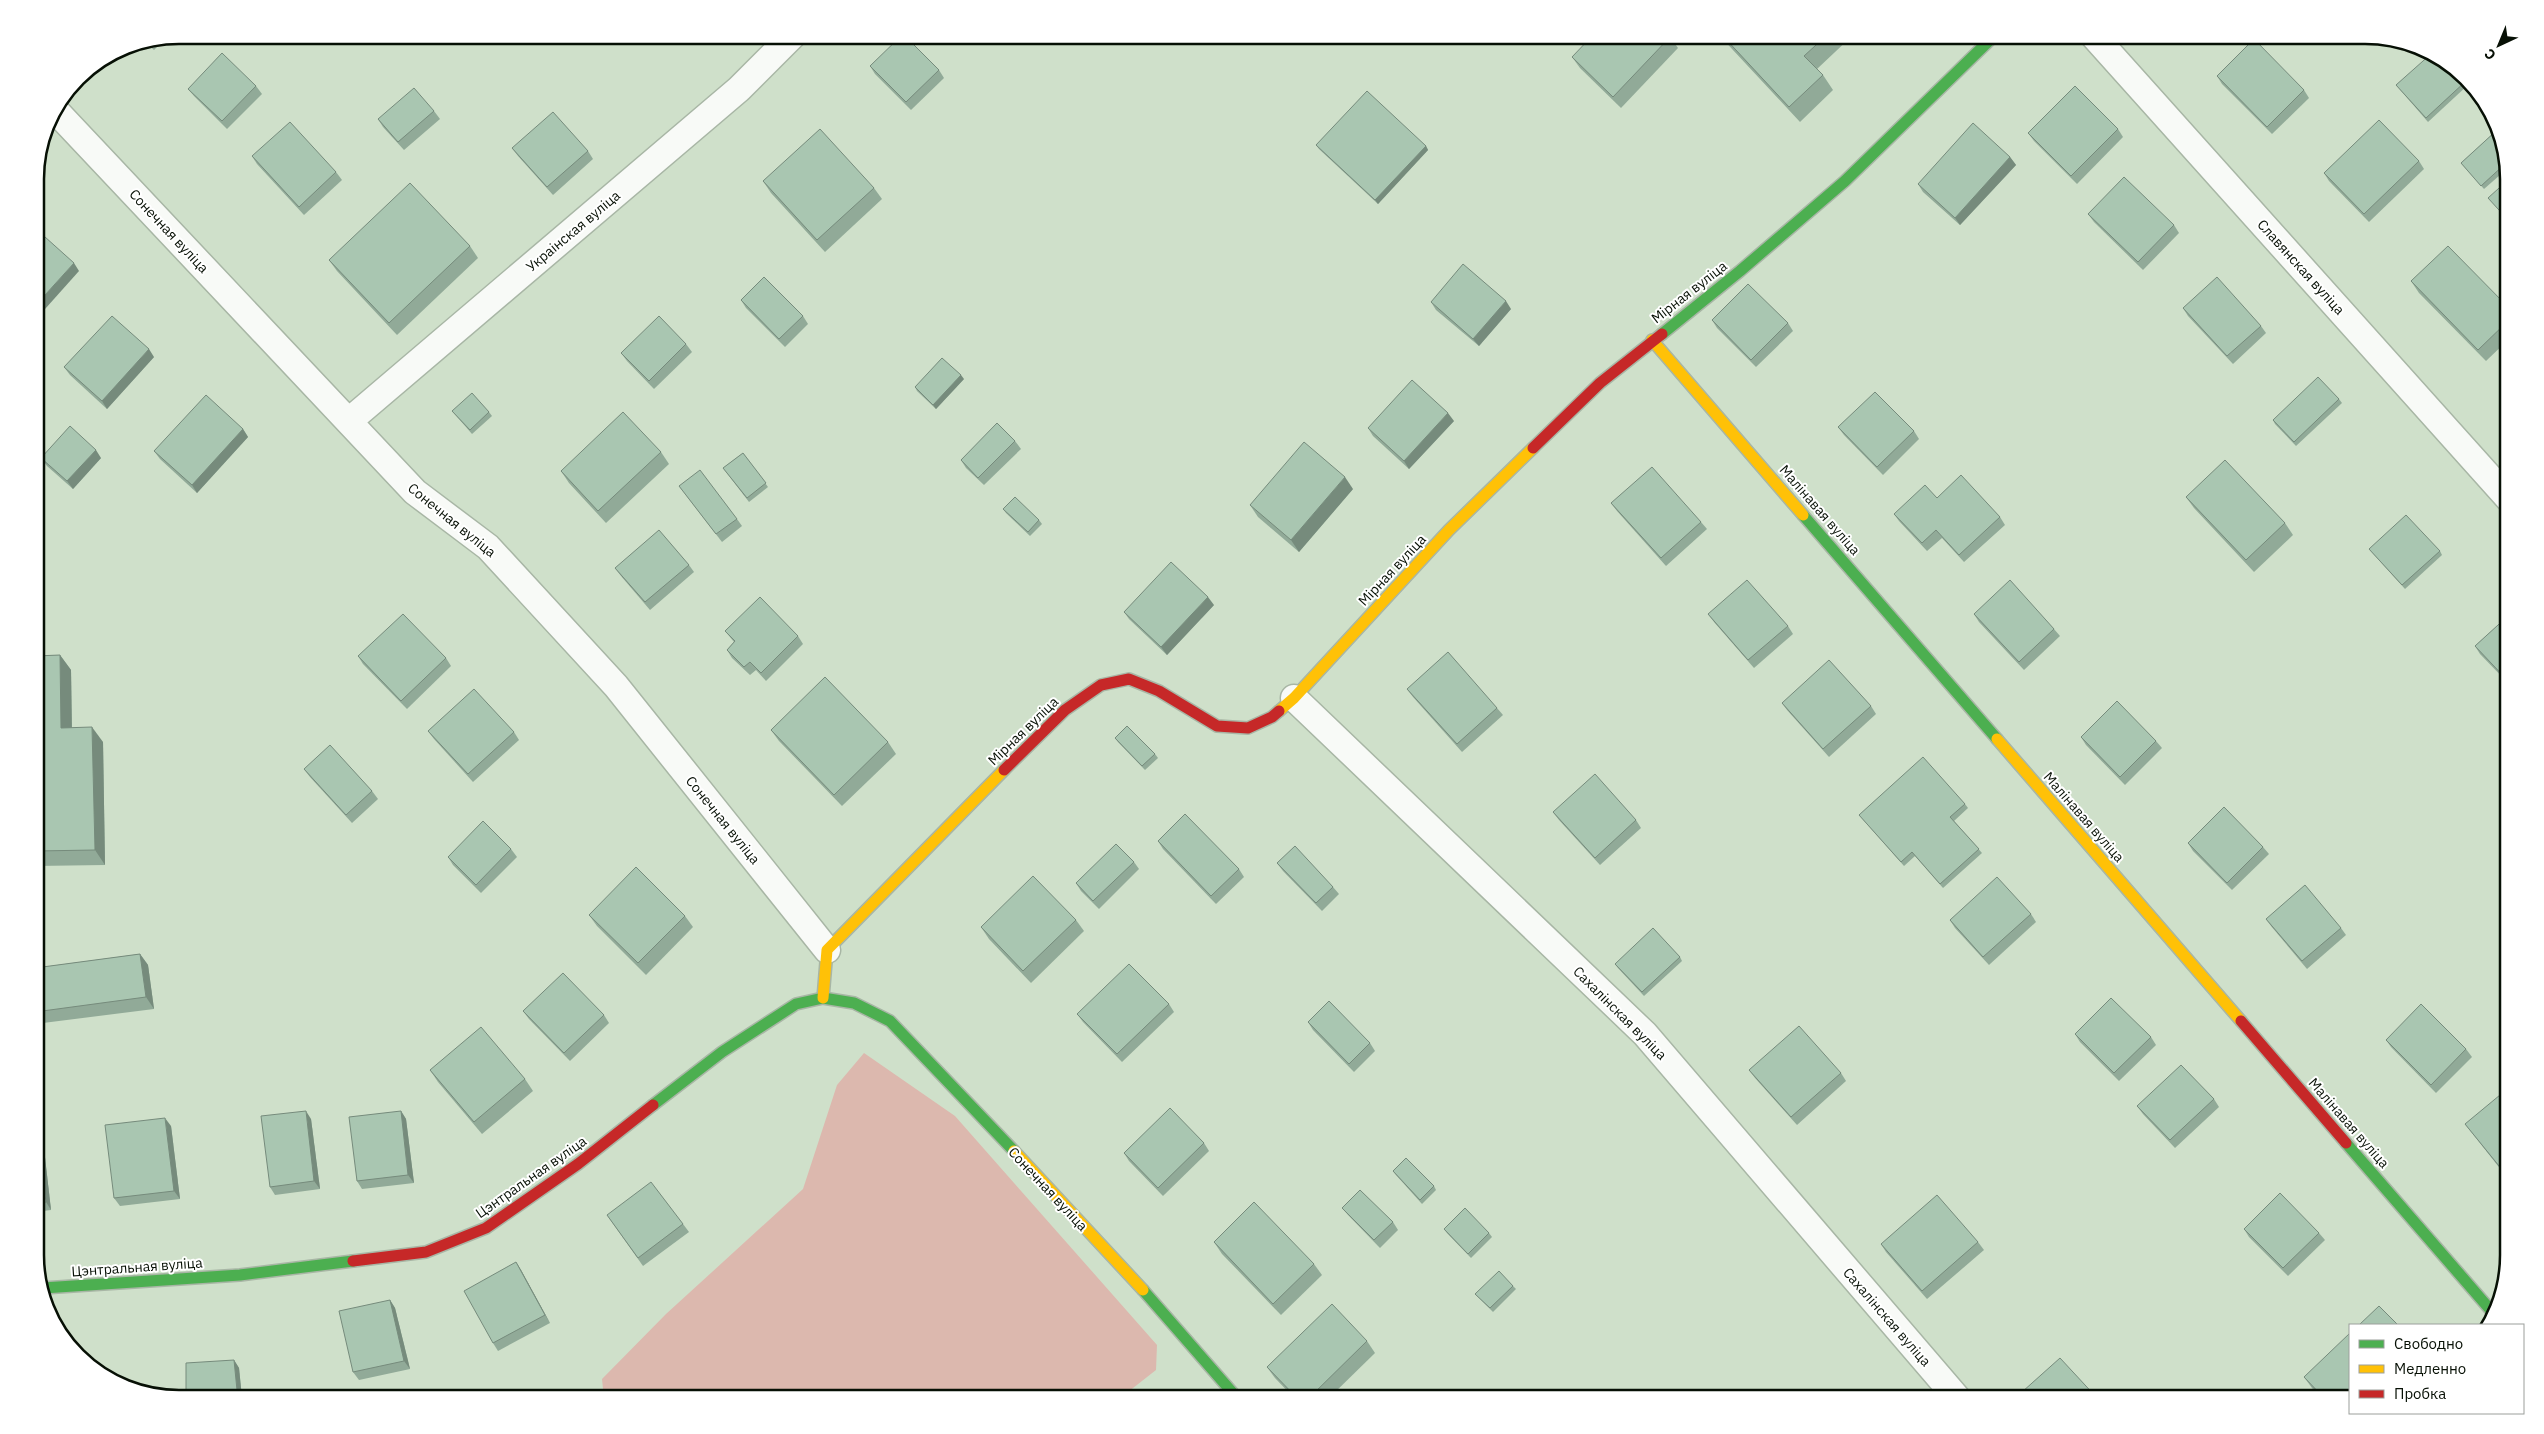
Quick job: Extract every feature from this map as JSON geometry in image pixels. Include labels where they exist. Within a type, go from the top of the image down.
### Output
[{"type":"street","name":"Украінская вуліца","points":[[349,421],[739,89],[784,44]]},
{"type":"street","name":"Мірная вуліца","points":[[827,950],[966,807],[1065,710],[1101,685],[1129,679],[1159,691],[1217,726],[1248,728],[1272,717],[1294,698],[1449,530],[1600,383],[1740,270],[1845,180],[1986,44]]},
{"type":"street","name":"Славянская вуліца","points":[[2101,44],[2500,489]]},
{"type":"street","name":"Сонечная вуліца","points":[[60,115],[415,492],[488,546],[616,686],[827,950]]},
{"type":"street","name":"Малінавая вуліца","points":[[1652,340],[2489,1309]]},
{"type":"street","name":"Сахалінская вуліца","points":[[1294,698],[1645,1034],[1950,1390]]},
{"type":"street","points":[[823,998],[827,950]]},
{"type":"street","name":"Цэнтральная вуліца","points":[[48,1288],[240,1275],[426,1252],[486,1228],[578,1164],[722,1052],[796,1004],[823,998],[842,1002]]},
{"type":"street","name":"Сонечная вуліца","points":[[842,1002],[854,1003],[890,1021],[1124,1270],[1205,1358],[1231,1390]]},
{"type":"shaded area","points":[[864,1053],[955,1116],[1157,1345],[1156,1370],[1130,1390],[603,1390],[602,1379],[666,1314],[803,1189],[837,1085]]},
{"type":"building","points":[[893,44],[913,44],[939,70],[906,102],[870,66]]},
{"type":"building","points":[[1584,44],[1663,44],[1613,97],[1572,57]]},
{"type":"building","points":[[1730,44],[1817,44],[1804,56],[1823,75],[1789,107]]},
{"type":"building","points":[[2249,44],[2259,44],[2304,90],[2267,127],[2217,76]]},
{"type":"building","points":[[222,53],[256,86],[222,121],[188,89]]},
{"type":"building","points":[[2426,58],[2448,72],[2462,85],[2426,118],[2396,85]]},
{"type":"building","points":[[2075,86],[2118,129],[2071,176],[2028,133]]},
{"type":"building","points":[[414,88],[434,111],[398,142],[378,119]]},
{"type":"building","points":[[1367,91],[1426,146],[1375,200],[1316,145]]},
{"type":"building","points":[[553,112],[588,151],[547,187],[512,148]]},
{"type":"building","points":[[2379,120],[2419,161],[2364,214],[2324,173]]},
{"type":"building","points":[[290,122],[336,172],[299,207],[252,156]]},
{"type":"building","points":[[1973,123],[2010,157],[1955,218],[1918,184]]},
{"type":"building","points":[[820,129],[874,188],[817,240],[763,181]]},
{"type":"building","points":[[2493,134],[2498,152],[2500,169],[2481,186],[2461,163]]},
{"type":"building","points":[[2124,177],[2174,225],[2138,262],[2088,214]]},
{"type":"building","points":[[410,183],[470,246],[389,323],[329,260]]},
{"type":"building","points":[[2500,187],[2500,211],[2488,198]]},
{"type":"building","points":[[44,236],[74,263],[44,296]]},
{"type":"building","points":[[2448,246],[2500,299],[2500,329],[2478,350],[2411,281]]},
{"type":"building","points":[[1463,264],[1506,301],[1473,339],[1431,302]]},
{"type":"building","points":[[764,277],[803,316],[779,339],[741,300]]},
{"type":"building","points":[[2217,277],[2261,326],[2227,356],[2183,308]]},
{"type":"building","points":[[1748,284],[1788,323],[1751,360],[1712,320]]},
{"type":"building","points":[[112,316],[149,349],[102,401],[64,367]]},
{"type":"building","points":[[659,316],[686,344],[649,381],[621,353]]},
{"type":"building","points":[[942,358],[961,375],[933,405],[915,387]]},
{"type":"building","points":[[2318,377],[2339,399],[2294,442],[2273,420]]},
{"type":"building","points":[[1412,380],[1448,413],[1404,461],[1368,428]]},
{"type":"building","points":[[1875,392],[1914,431],[1877,467],[1838,427]]},
{"type":"building","points":[[472,393],[489,412],[470,430],[452,411]]},
{"type":"building","points":[[206,395],[243,429],[192,485],[154,451]]},
{"type":"building","points":[[623,412],[661,452],[598,511],[561,471]]},
{"type":"building","points":[[997,423],[1015,441],[978,478],[961,460]]},
{"type":"building","points":[[70,426],[96,450],[67,481],[44,461],[44,455]]},
{"type":"building","points":[[1304,442],[1345,477],[1291,540],[1250,505]]},
{"type":"building","points":[[743,453],[766,483],[747,498],[723,468]]},
{"type":"building","points":[[2225,460],[2285,523],[2246,560],[2186,497]]},
{"type":"building","points":[[1652,467],[1701,522],[1661,558],[1611,503]]},
{"type":"building","points":[[700,470],[737,519],[716,534],[679,486]]},
{"type":"building","points":[[1961,475],[2000,517],[1959,555],[1936,530],[1922,543],[1894,514],[1925,485],[1937,498]]},
{"type":"building","points":[[1015,497],[1039,520],[1028,532],[1003,509]]},
{"type":"building","points":[[2406,515],[2440,551],[2402,585],[2369,549]]},
{"type":"building","points":[[659,530],[689,565],[645,602],[615,568]]},
{"type":"building","points":[[1171,562],[1208,597],[1161,647],[1124,612]]},
{"type":"building","points":[[1747,580],[1788,626],[1748,660],[1708,614]]},
{"type":"building","points":[[2010,580],[2054,629],[2019,662],[1974,614]]},
{"type":"building","points":[[760,597],[798,636],[761,673],[750,662],[744,667],[727,650],[735,641],[725,631]]},
{"type":"building","points":[[403,614],[446,658],[401,701],[358,656]]},
{"type":"building","points":[[2500,623],[2500,672],[2475,646]]},
{"type":"building","points":[[1448,652],[1497,708],[1457,744],[1407,689]]},
{"type":"building","points":[[60,655],[61,728],[92,727],[95,850],[44,851],[44,656]]},
{"type":"building","points":[[1829,660],[1871,706],[1823,749],[1782,703]]},
{"type":"building","points":[[825,677],[888,742],[834,795],[771,730]]},
{"type":"building","points":[[474,689],[514,732],[468,774],[428,731]]},
{"type":"building","points":[[2117,701],[2156,741],[2120,777],[2081,737]]},
{"type":"building","points":[[1127,726],[1155,754],[1142,766],[1115,738]]},
{"type":"building","points":[[330,745],[372,791],[346,815],[304,769]]},
{"type":"building","points":[[1923,757],[1965,804],[1950,817],[1979,849],[1940,884],[1912,852],[1901,862],[1859,815]]},
{"type":"building","points":[[1595,774],[1636,820],[1595,858],[1553,812]]},
{"type":"building","points":[[2224,807],[2263,847],[2227,883],[2188,843]]},
{"type":"building","points":[[1185,814],[1239,869],[1211,896],[1158,841]]},
{"type":"building","points":[[483,821],[511,849],[476,885],[448,857]]},
{"type":"building","points":[[1116,844],[1134,862],[1093,901],[1076,883]]},
{"type":"building","points":[[1295,846],[1333,887],[1316,903],[1277,863]]},
{"type":"building","points":[[636,867],[685,916],[638,963],[589,915]]},
{"type":"building","points":[[1033,876],[1076,920],[1023,971],[981,927]]},
{"type":"building","points":[[1997,877],[2031,914],[1983,957],[1950,920]]},
{"type":"building","points":[[2305,885],[2341,928],[2302,961],[2266,919]]},
{"type":"building","points":[[1653,928],[1680,957],[1642,992],[1615,964]]},
{"type":"building","points":[[140,954],[146,997],[44,1011],[44,967]]},
{"type":"building","points":[[1129,964],[1169,1004],[1117,1054],[1077,1014]]},
{"type":"building","points":[[563,973],[604,1015],[564,1053],[523,1011]]},
{"type":"building","points":[[2111,998],[2151,1037],[2114,1073],[2075,1034]]},
{"type":"building","points":[[1329,1001],[1370,1043],[1349,1064],[1308,1022]]},
{"type":"building","points":[[2421,1004],[2466,1049],[2431,1085],[2386,1040]]},
{"type":"building","points":[[1799,1026],[1841,1073],[1791,1117],[1749,1070]]},
{"type":"building","points":[[481,1027],[525,1079],[474,1122],[430,1070]]},
{"type":"building","points":[[2181,1065],[2214,1099],[2170,1140],[2137,1106]]},
{"type":"building","points":[[2500,1095],[2500,1167],[2465,1124]]},
{"type":"building","points":[[1170,1108],[1204,1143],[1158,1188],[1124,1153]]},
{"type":"building","points":[[306,1111],[314,1181],[270,1187],[261,1116]]},
{"type":"building","points":[[401,1111],[408,1175],[357,1181],[349,1117]]},
{"type":"building","points":[[165,1118],[174,1191],[114,1198],[105,1125]]},
{"type":"building","points":[[1406,1158],[1434,1186],[1420,1200],[1393,1171]]},
{"type":"building","points":[[651,1182],[683,1224],[638,1258],[607,1215]]},
{"type":"building","points":[[44,1186],[46,1202],[44,1202]]},
{"type":"building","points":[[1360,1190],[1393,1222],[1374,1240],[1342,1208]]},
{"type":"building","points":[[2280,1193],[2319,1233],[2283,1268],[2244,1229]]},
{"type":"building","points":[[1937,1195],[1978,1242],[1922,1291],[1881,1244]]},
{"type":"building","points":[[1254,1202],[1314,1264],[1273,1304],[1214,1242]]},
{"type":"building","points":[[1465,1208],[1489,1233],[1468,1254],[1444,1229]]},
{"type":"building","points":[[516,1262],[545,1315],[493,1343],[464,1291]]},
{"type":"building","points":[[1499,1271],[1513,1286],[1490,1308],[1475,1294]]},
{"type":"building","points":[[390,1300],[404,1361],[353,1372],[339,1311]]},
{"type":"building","points":[[1332,1304],[1367,1341],[1317,1390],[1289,1390],[1267,1367]]},
{"type":"building","points":[[2379,1306],[2397,1324],[2360,1324]]},
{"type":"building","points":[[2349,1334],[2349,1390],[2316,1390],[2304,1377]]},
{"type":"building","points":[[2060,1358],[2090,1390],[2024,1390]]},
{"type":"building","points":[[234,1360],[237,1390],[186,1390],[186,1363]]},
{"type":"traffic: fast","points":[[1662,334],[1740,271],[1845,181],[1986,44]]},
{"type":"traffic: fast","points":[[1803,515],[1997,739]]},
{"type":"traffic: fast","points":[[653,1105],[722,1052],[796,1004],[823,998],[854,1003],[890,1021],[1014,1151]]},
{"type":"traffic: fast","points":[[2346,1143],[2489,1309]]},
{"type":"traffic: fast","points":[[48,1288],[240,1275],[353,1261]]},
{"type":"traffic: fast","points":[[1143,1290],[1230,1390]]},
{"type":"traffic: slow","points":[[1652,340],[1803,515]]},
{"type":"traffic: slow","points":[[1279,711],[1294,698],[1449,530],[1533,448]]},
{"type":"traffic: slow","points":[[1997,739],[2241,1021]]},
{"type":"traffic: slow","points":[[823,998],[827,950],[1004,770]]},
{"type":"traffic: slow","points":[[1014,1151],[1143,1290]]},
{"type":"traffic: jam","points":[[1533,448],[1600,383],[1662,334]]},
{"type":"traffic: jam","points":[[1004,770],[1065,710],[1101,685],[1129,679],[1159,691],[1217,726],[1248,728],[1272,717],[1279,711]]},
{"type":"traffic: jam","points":[[2241,1021],[2346,1143]]},
{"type":"traffic: jam","points":[[353,1261],[426,1252],[486,1228],[578,1164],[653,1105]]}]
